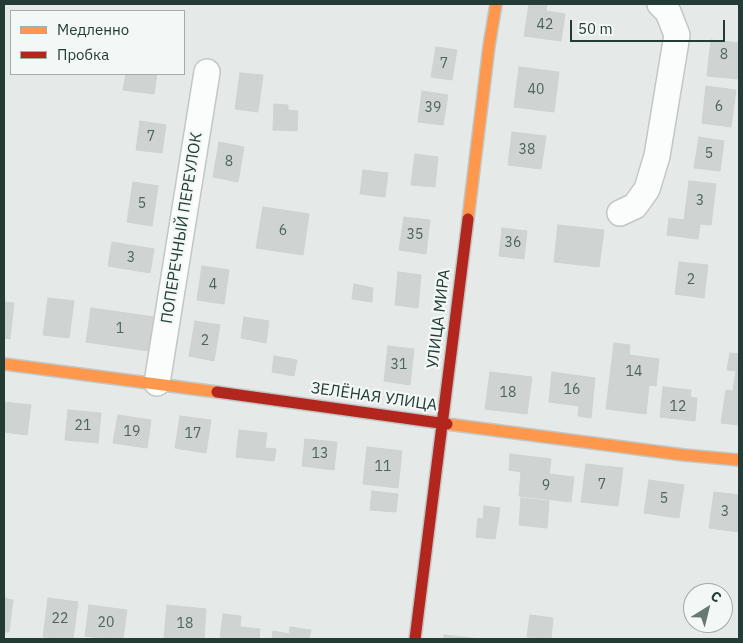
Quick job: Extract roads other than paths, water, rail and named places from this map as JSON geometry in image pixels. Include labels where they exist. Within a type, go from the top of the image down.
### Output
[{"type":"street","name":"УЛИЦА МИРА","points":[[415,639],[489,46],[496,4]]},
{"type":"street","points":[[620,213],[635,206],[647,189],[657,156],[677,35],[668,12],[660,4]]},
{"type":"street","name":"ПОПЕРЕЧНЫЙ ПЕРЕУЛОК","points":[[156,383],[207,72]]},
{"type":"street","name":"ЗЕЛЁНАЯ УЛИЦА","points":[[4,364],[156,383],[443,424],[684,455],[739,460]]}]
